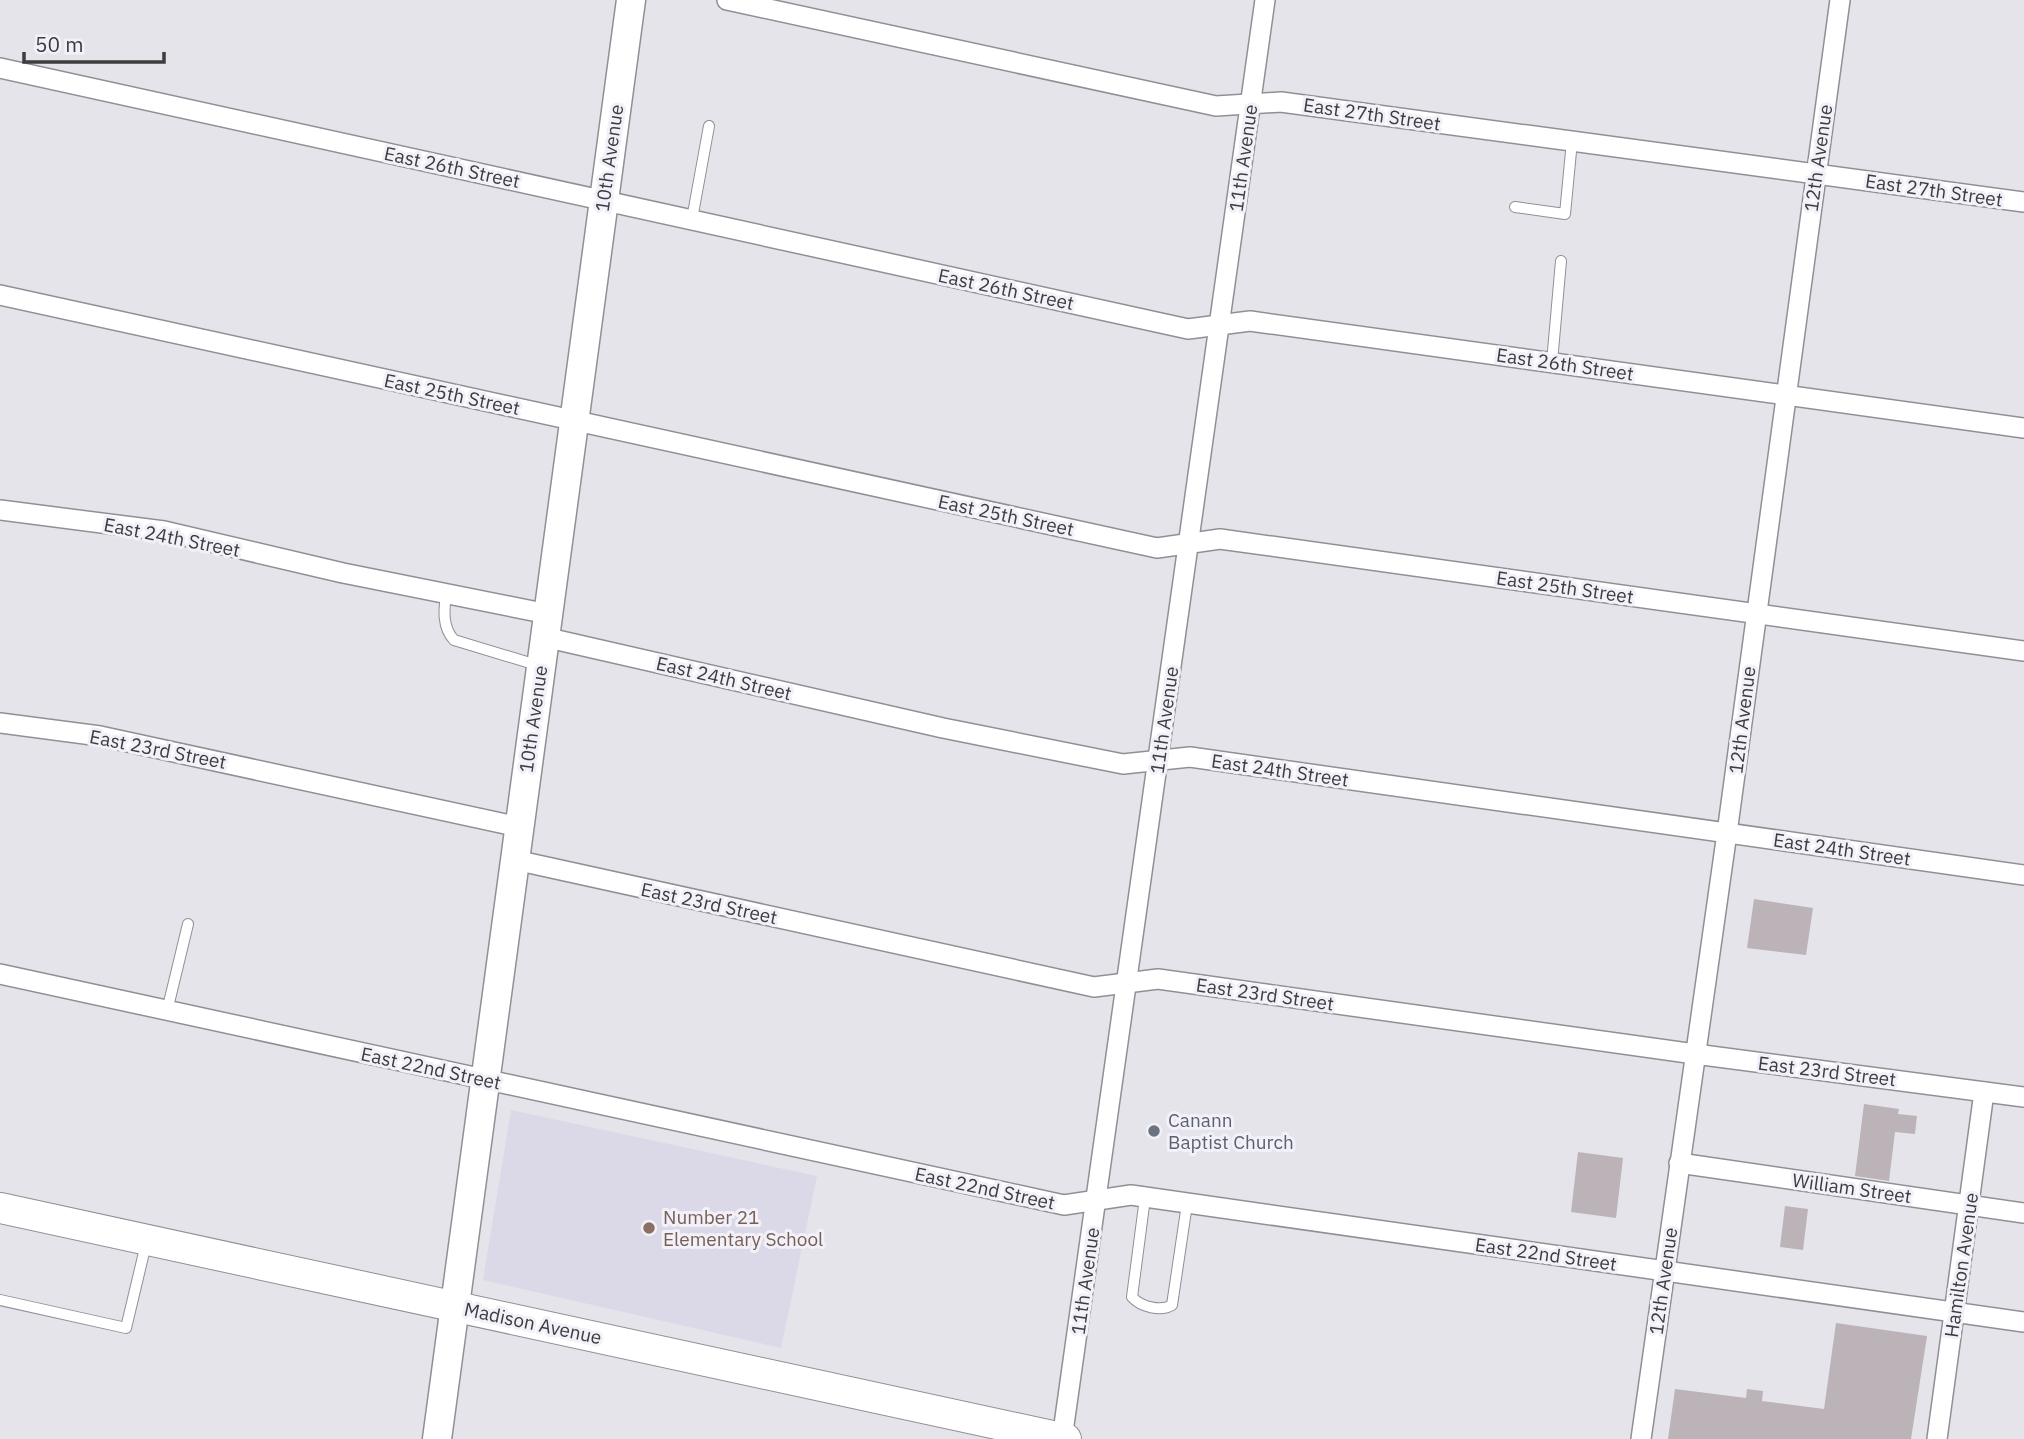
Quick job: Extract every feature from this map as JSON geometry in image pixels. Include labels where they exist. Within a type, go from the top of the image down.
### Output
[{"type":"main road","name":"10th Avenue","points":[[437,1439],[631,0]]},
{"type":"main road","name":"Madison Avenue","points":[[0,1209],[1063,1439]]},
{"type":"street","name":"East 27th Street","points":[[727,0],[1216,106],[1281,102],[2024,202]]},
{"type":"street","name":"11th Avenue","points":[[1063,1439],[1265,0]]},
{"type":"street","name":"12th Avenue","points":[[1641,1439],[1727,833],[1840,0]]},
{"type":"street","name":"East 26th Street","points":[[0,68],[1188,329],[1250,321],[2024,428]]},
{"type":"street","name":"East 25th Street","points":[[0,295],[1157,548],[1220,539],[2024,651]]},
{"type":"street","name":"East 24th Street","points":[[0,510],[164,531],[446,594],[546,626],[943,728],[1123,764],[1190,757],[2024,875]]},
{"type":"street","name":"East 23rd Street","points":[[0,723],[100,736],[519,827]]},
{"type":"street","name":"East 23rd Street","points":[[515,860],[1094,987],[1158,979],[2024,1097]]},
{"type":"street","name":"East 22nd Street","points":[[0,974],[1064,1205],[1130,1195],[2024,1322]]},
{"type":"street","name":"Hamilton Avenue","points":[[1937,1439],[1984,1092]]},
{"type":"street","name":"William Street","points":[[1679,1163],[2024,1213]]},
{"type":"lane","points":[[692,219],[709,125]]},
{"type":"lane","points":[[1515,207],[1565,214],[1572,141]]},
{"type":"lane","points":[[1552,362],[1561,261]]},
{"type":"lane","points":[[446,594],[444,615],[448,634],[454,640],[540,666]]},
{"type":"lane","points":[[167,1011],[188,924]]},
{"type":"lane","points":[[1145,1198],[1132,1297],[1135,1301],[1160,1309],[1172,1305],[1187,1204]]},
{"type":"lane","points":[[0,1300],[126,1328],[147,1240]]},
{"type":"shaded area","name":"Number 21 Elementary School","points":[[511,1110],[817,1176],[781,1348],[483,1280]]},
{"type":"building","points":[[1754,899],[1813,908],[1806,955],[1747,948]]},
{"type":"building","points":[[1864,1104],[1899,1109],[1898,1114],[1917,1116],[1915,1134],[1895,1132],[1889,1181],[1855,1176]]},
{"type":"building","points":[[1578,1152],[1623,1158],[1616,1218],[1571,1212]]},
{"type":"building","points":[[1785,1206],[1808,1209],[1803,1250],[1780,1247]]},
{"type":"building","points":[[1836,1323],[1927,1336],[1911,1439],[1668,1439],[1675,1389],[1746,1398],[1747,1389],[1763,1391],[1762,1401],[1824,1409]]},
{"type":"place","name":"Canann Baptist Church","points":[[1154,1131]]},
{"type":"place","name":"Number 21 Elementary School","points":[[649,1228]]}]
